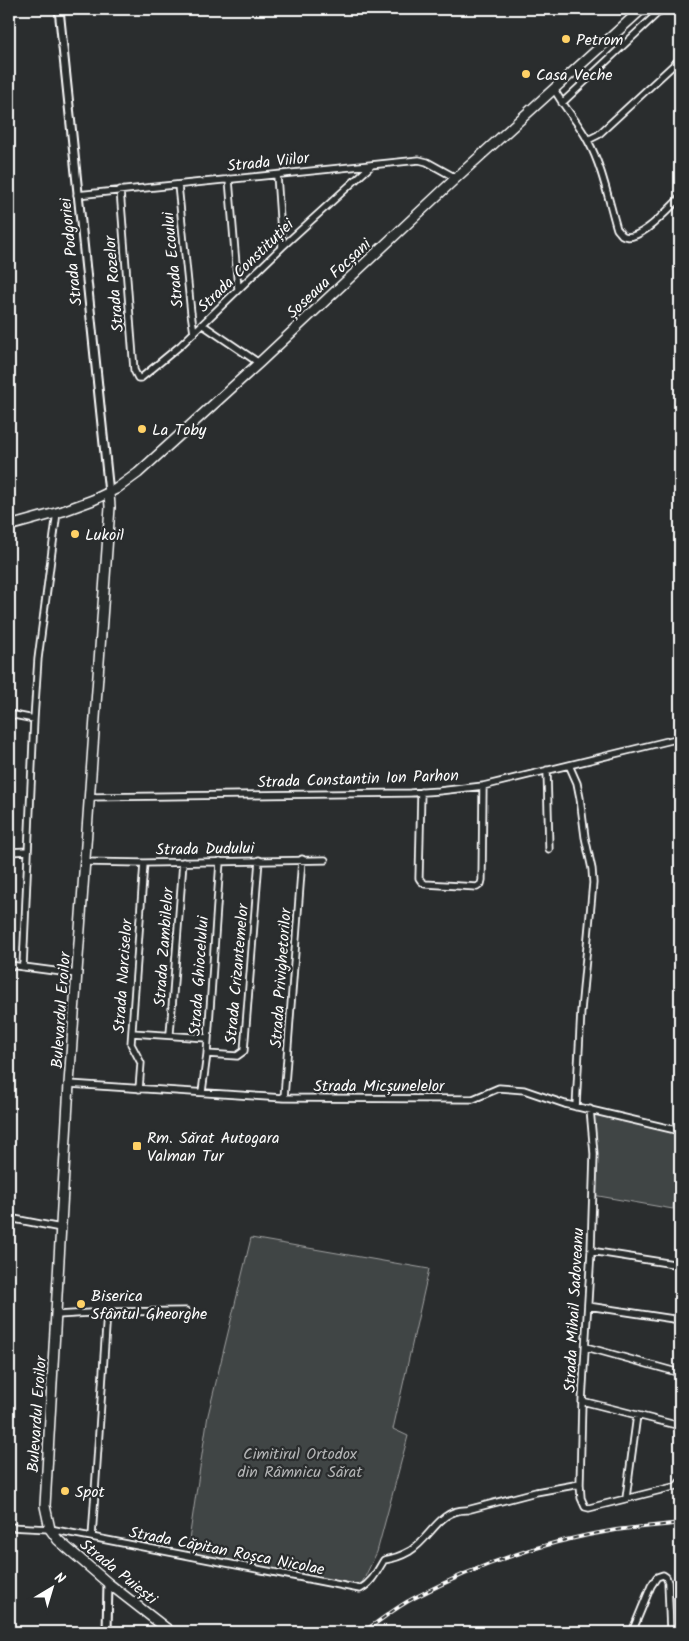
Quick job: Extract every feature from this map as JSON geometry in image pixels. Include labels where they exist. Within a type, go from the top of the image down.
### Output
[{"type":"main road","name":"Șoseaua Focșani","points":[[9,526],[57,512],[109,493],[138,473],[259,363],[456,178],[642,9]]},
{"type":"main road","name":"Bulevardul Eroilor","points":[[50,1529],[46,1514],[45,1498],[77,974],[110,507],[109,493]]},
{"type":"main road","name":"Strada Puiești","points":[[50,1529],[58,1540],[108,1583],[171,1632]]},
{"type":"street","name":"Strada Podgoriei","points":[[59,9],[109,493]]},
{"type":"street","points":[[562,103],[662,9]]},
{"type":"street","points":[[588,140],[598,135],[680,59]]},
{"type":"street","points":[[674,64],[680,70]]},
{"type":"street","points":[[554,89],[588,140],[596,158],[617,229],[622,235],[628,237],[636,236],[646,230],[680,198]]},
{"type":"street","name":"Strada Viilor","points":[[77,195],[422,160],[456,178]]},
{"type":"street","name":"Strada Constituției","points":[[136,375],[138,378],[146,376],[372,165]]},
{"type":"street","points":[[277,175],[282,247]]},
{"type":"street","points":[[229,179],[238,290]]},
{"type":"street","name":"Strada Ecoului","points":[[178,184],[194,333]]},
{"type":"street","name":"Strada Rozelor","points":[[120,190],[136,375]]},
{"type":"street","points":[[203,324],[259,363]]},
{"type":"street","points":[[23,967],[38,659],[57,512]]},
{"type":"street","points":[[9,714],[34,719]]},
{"type":"street","name":"Strada Constantin Ion Parhon","points":[[90,797],[447,791],[483,786],[680,738]]},
{"type":"street","points":[[569,765],[577,783],[593,883],[581,1011],[576,1107]]},
{"type":"street","points":[[547,770],[549,849]]},
{"type":"street","points":[[420,792],[421,881],[425,884],[476,887],[481,884],[482,880],[483,786]]},
{"type":"street","points":[[9,852],[28,851]]},
{"type":"street","name":"Strada Crizantemelor","points":[[206,1054],[237,1056],[244,1051],[259,860]]},
{"type":"street","name":"Strada Privighetorilor","points":[[284,1098],[302,860]]},
{"type":"street","name":"Strada Dudului","points":[[85,862],[325,860]]},
{"type":"street","name":"Strada Ghiocelului","points":[[202,1092],[220,861]]},
{"type":"street","name":"Strada Zambilelor","points":[[170,1034],[183,862]]},
{"type":"street","name":"Strada Narciselor","points":[[140,1089],[141,1063],[132,1044],[132,1032],[144,863]]},
{"type":"street","points":[[9,965],[77,974]]},
{"type":"street","points":[[132,1032],[207,1038]]},
{"type":"street","name":"Strada Micșunelelor","points":[[70,1084],[284,1098],[473,1099],[499,1088],[524,1090],[576,1107],[680,1131]]},
{"type":"street","name":"Strada Mihail Sadoveanu","points":[[590,1110],[594,1154],[591,1251],[582,1401],[580,1484],[582,1504],[585,1507],[589,1508],[626,1498]]},
{"type":"street","points":[[9,1218],[61,1228]]},
{"type":"street","points":[[591,1251],[680,1265]]},
{"type":"street","points":[[588,1306],[680,1320]]},
{"type":"street","points":[[57,1315],[186,1311]]},
{"type":"street","points":[[92,1537],[107,1312]]},
{"type":"street","points":[[586,1348],[680,1373]]},
{"type":"street","points":[[582,1401],[680,1426]]},
{"type":"street","points":[[637,1415],[626,1498],[673,1487],[680,1483]]},
{"type":"street","name":"Strada Căpitan Roșca Nicolae","points":[[9,1527],[50,1529],[360,1589],[367,1586],[384,1560],[410,1551],[441,1520],[451,1513],[536,1492],[580,1484]]},
{"type":"street","points":[[632,1632],[651,1586],[657,1577],[662,1575],[666,1577],[668,1582],[670,1632]]},
{"type":"street","points":[[107,1632],[108,1583]]},
{"type":"green space","points":[[590,1109],[680,1131],[673,1209],[593,1195]]},
{"type":"green space","name":"Cimitirul Ortodox din Râmnicu Sărat","points":[[251,1238],[429,1269],[393,1429],[408,1436],[377,1552],[362,1583],[354,1584],[187,1553],[208,1415]]},
{"type":"railway","points":[[363,1632],[414,1598],[462,1575],[512,1556],[590,1535],[680,1523]]},
{"type":"place","name":"Petrom","points":[[566,39]]},
{"type":"place","name":"Casa Veche","points":[[526,74]]},
{"type":"place","name":"La Toby","points":[[142,429]]},
{"type":"place","name":"Lukoil","points":[[75,534]]},
{"type":"place","name":"Rm. Sărat Autogara Valman Tur","points":[[137,1146]]},
{"type":"place","name":"Biserica Sfântul Gheorghe","points":[[81,1304]]},
{"type":"place","name":"Spot","points":[[65,1491]]}]
